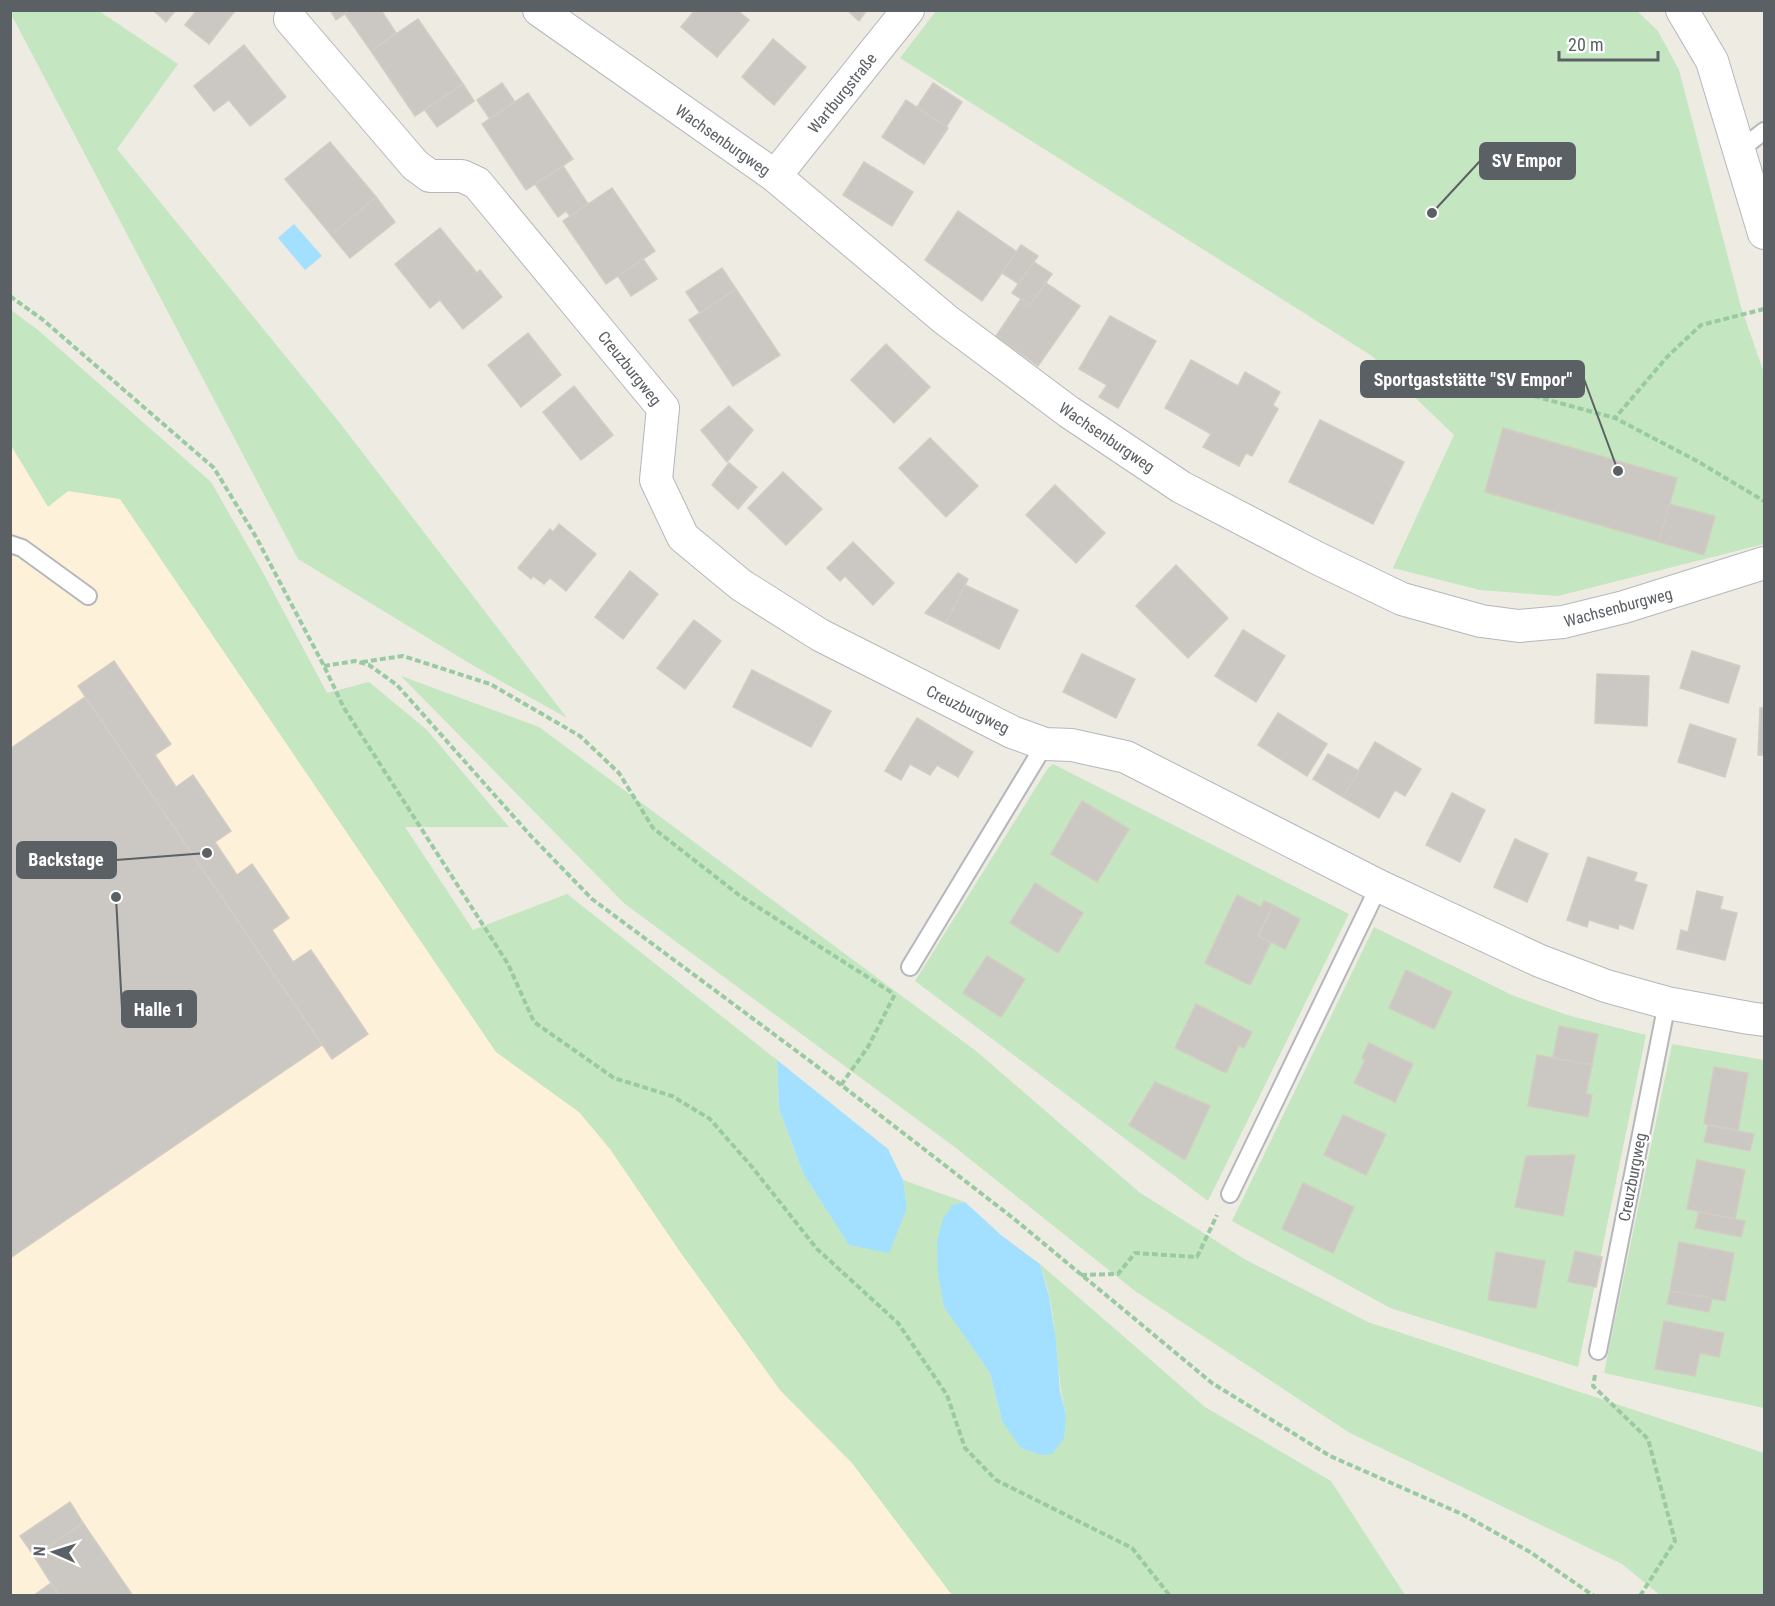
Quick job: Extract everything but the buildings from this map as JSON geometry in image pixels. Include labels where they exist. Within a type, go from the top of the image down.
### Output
[{"type":"street","name":"Wachsenburgweg","points":[[539,10],[775,176],[946,320],[1069,412],[1181,487],[1317,558],[1402,599],[1481,621],[1519,626],[1563,622],[1624,607],[1764,563]]},
{"type":"street","name":"Wartburgstraße","points":[[775,176],[908,10]]},
{"type":"street","points":[[1682,10],[1712,61],[1764,233]]},
{"type":"street","name":"Creuzburgweg","points":[[290,19],[415,165],[430,176],[462,176],[477,183],[663,408],[656,480],[682,537],[741,585],[819,635],[1012,732],[1045,744],[1072,745],[1126,757],[1379,886],[1540,961],[1606,986],[1666,1003],[1764,1020]]},
{"type":"lane","points":[[1740,150],[1764,131]]},
{"type":"lane","points":[[10,544],[22,548],[88,596]]},
{"type":"lane","points":[[910,967],[1045,744]]},
{"type":"lane","points":[[1230,1194],[1379,886]]},
{"type":"lane","name":"Creuzburgweg","points":[[1598,1351],[1666,1003]]},
{"type":"path","points":[[10,296],[42,319],[214,468],[256,537],[345,708],[508,964],[534,1022],[614,1078],[672,1096],[710,1119],[752,1167],[817,1249],[898,1323],[947,1395],[965,1448],[996,1480],[1132,1548],[1170,1596]]},
{"type":"path","points":[[1615,418],[1667,357],[1701,325],[1764,309]]},
{"type":"path","points":[[1482,382],[1615,418],[1697,461],[1764,501]]},
{"type":"path","points":[[324,666],[403,656],[490,684],[580,736],[619,773],[653,828],[739,896],[894,994]]},
{"type":"path","points":[[358,662],[369,665],[397,685],[530,835],[592,899],[841,1085],[1013,1218],[1212,1383],[1330,1456],[1464,1515],[1530,1552],[1594,1596]]},
{"type":"path","points":[[841,1085],[868,1047],[910,967]]},
{"type":"path","points":[[1081,1275],[1118,1274],[1135,1253],[1197,1257],[1216,1215],[1230,1194]]},
{"type":"path","points":[[1598,1351],[1593,1386],[1648,1439],[1675,1541],[1640,1596]]},
{"type":"shaded area","points":[[10,445],[48,506],[68,491],[120,499],[496,1052],[579,1112],[610,1149],[681,1253],[780,1390],[852,1463],[952,1595],[11,1595]]},
{"type":"green space","points":[[10,11],[99,11],[178,64],[117,149],[339,422],[567,718],[474,666],[298,559]]},
{"type":"green space","points":[[936,11],[1637,11],[1658,31],[1679,70],[1741,307],[1764,373],[1764,544],[1558,596],[1480,590],[1393,568],[1454,435],[1372,356],[900,58]]},
{"type":"green space","points":[[11,310],[38,330],[211,482],[261,569],[327,693],[369,682],[427,730],[509,827],[405,827],[473,930],[567,894],[777,1060],[779,1109],[804,1175],[849,1245],[907,1208],[903,1180],[965,1202],[952,1205],[944,1306],[990,1373],[1002,1421],[1066,1415],[1060,1385],[1052,1310],[1040,1264],[1205,1407],[1331,1481],[1405,1595],[952,1595],[852,1463],[780,1390],[681,1253],[610,1149],[579,1112],[496,1052],[120,499],[68,491],[48,507],[11,445]]},
{"type":"green space","points":[[401,676],[539,727],[976,1051],[1139,1192],[1246,1260],[1368,1322],[1764,1453],[1764,1595],[1660,1595],[1622,1564],[1350,1433],[1135,1291],[956,1148],[625,904]]},
{"type":"green space","points":[[1053,764],[1349,914],[1208,1201],[915,981],[1048,768]]},
{"type":"green space","points":[[1374,927],[1514,996],[1567,1015],[1646,1035],[1578,1367],[1390,1308],[1232,1221]]},
{"type":"green space","points":[[1672,1044],[1764,1060],[1764,1408],[1604,1373]]},
{"type":"water","points":[[294,224],[322,256],[305,270],[278,238]]},
{"type":"water","points":[[777,1060],[888,1149],[903,1180],[907,1208],[889,1253],[849,1245],[804,1175],[779,1109]]},
{"type":"water","points":[[965,1202],[1001,1235],[1040,1264],[1049,1296],[1056,1340],[1060,1391],[1066,1415],[1064,1438],[1052,1454],[1041,1455],[1021,1448],[1002,1421],[990,1373],[944,1307],[938,1273],[937,1241],[943,1219],[952,1205]]},
{"type":"place","name":"SV Empor","points":[[1432,213]]},
{"type":"place","name":"Sportgaststätte \"SV Empor\"","points":[[1618,471]]},
{"type":"place","name":"Backstage","points":[[207,853]]},
{"type":"place","name":"Halle 1","points":[[116,897]]}]
